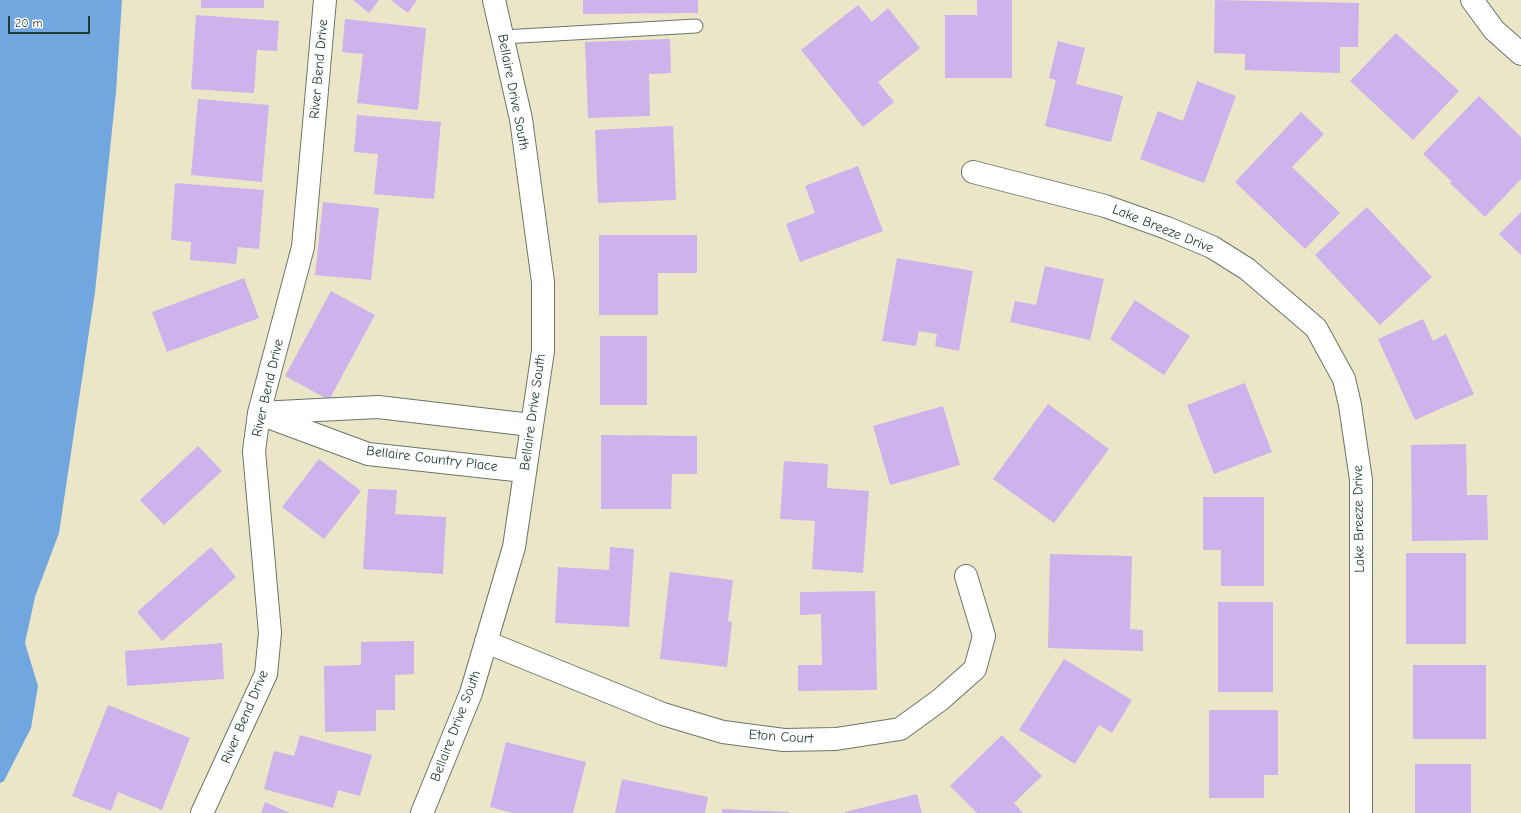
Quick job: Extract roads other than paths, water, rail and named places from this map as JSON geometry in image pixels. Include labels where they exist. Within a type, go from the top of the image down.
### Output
[{"type":"street","name":"River Bend Drive","points":[[202,813],[266,674],[270,633],[254,451],[260,414],[303,247],[325,0]]},
{"type":"street","name":"Bellaire Drive South","points":[[422,813],[470,693],[514,547],[524,471],[543,351],[543,282],[521,119],[494,0]]},
{"type":"street","points":[[1472,0],[1494,30],[1521,54]]},
{"type":"street","name":"Lake Breeze Drive","points":[[973,172],[1105,206],[1167,228],[1212,247],[1247,269],[1316,328],[1344,379],[1350,405],[1361,480],[1361,813]]},
{"type":"street","points":[[260,414],[378,407],[531,425]]},
{"type":"street","name":"Bellaire Country Place","points":[[260,414],[368,454],[524,471]]},
{"type":"street","name":"Eton Court","points":[[486,642],[663,714],[723,732],[784,740],[836,739],[900,729],[940,700],[975,668],[984,636],[966,576]]},
{"type":"lane","points":[[502,37],[696,26]]},
{"type":"water","points":[[0,0],[122,0],[116,92],[95,292],[59,533],[35,597],[25,643],[38,686],[31,728],[4,781],[0,783]]}]
